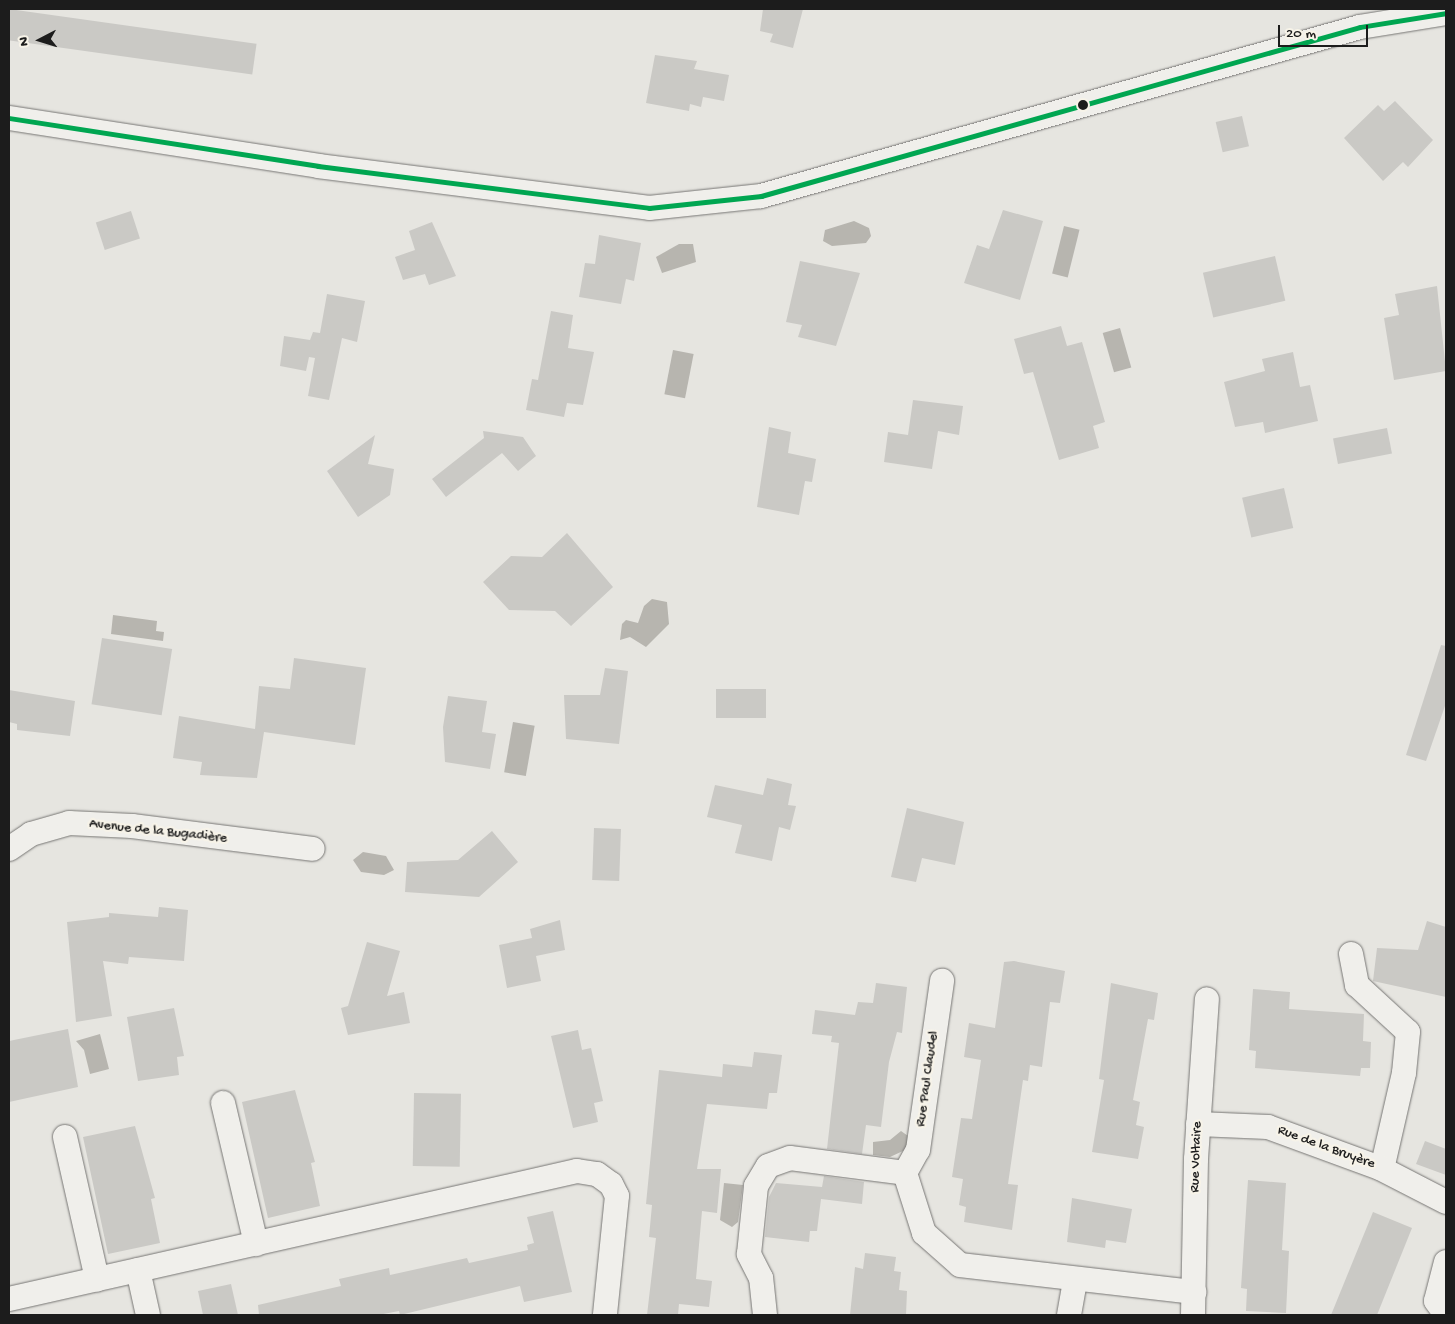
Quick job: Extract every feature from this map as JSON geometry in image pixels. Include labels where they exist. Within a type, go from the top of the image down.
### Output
[{"type":"street","points":[[9,118],[318,166],[649,208],[761,196],[1360,27],[1446,13]]},
{"type":"street","name":"Avenue de la Bugadière","points":[[9,850],[31,834],[69,823],[132,826],[313,849]]},
{"type":"street","points":[[1351,954],[1357,985],[1408,1032],[1404,1073],[1382,1170]]},
{"type":"street","name":"Rue Paul Claudel","points":[[905,1173],[918,1150],[942,981]]},
{"type":"street","name":"Rue Voltaire","points":[[1193,1315],[1198,1124],[1207,999]]},
{"type":"street","points":[[223,1103],[256,1244]]},
{"type":"street","name":"Rue de la Bruyère","points":[[1198,1124],[1268,1126],[1382,1170],[1446,1202]]},
{"type":"street","points":[[66,1137],[97,1279]]},
{"type":"street","points":[[765,1315],[761,1278],[749,1254],[756,1186],[768,1166],[790,1158],[905,1173],[924,1233],[960,1265],[1074,1280],[1194,1292]]},
{"type":"street","points":[[9,1299],[577,1171],[597,1174],[611,1184],[617,1196],[605,1315]]},
{"type":"street","points":[[1446,1262],[1436,1301],[1446,1314]]},
{"type":"street","points":[[138,1270],[148,1315]]},
{"type":"street","points":[[1069,1315],[1074,1280]]},
{"type":"shaded area","points":[[854,221],[869,228],[871,236],[866,243],[832,246],[823,241],[825,230]]},
{"type":"shaded area","points":[[1064,226],[1080,230],[1068,277],[1052,274]]},
{"type":"shaded area","points":[[679,244],[693,244],[696,262],[662,273],[656,257]]},
{"type":"shaded area","points":[[1120,328],[1131,367],[1114,372],[1103,333]]},
{"type":"shaded area","points":[[673,350],[694,354],[685,398],[664,394]]},
{"type":"shaded area","points":[[652,599],[667,602],[669,624],[646,647],[630,637],[620,640],[622,624],[626,620],[638,623],[644,606]]},
{"type":"shaded area","points":[[113,615],[157,621],[156,631],[164,632],[163,641],[111,634]]},
{"type":"shaded area","points":[[513,722],[535,726],[526,776],[504,772]]},
{"type":"shaded area","points":[[363,852],[386,856],[394,870],[384,875],[361,872],[353,860]]},
{"type":"shaded area","points":[[100,1034],[109,1069],[90,1074],[84,1050],[76,1041]]},
{"type":"shaded area","points":[[901,1131],[911,1138],[905,1150],[890,1157],[873,1155],[873,1142],[890,1140]]},
{"type":"shaded area","points":[[724,1183],[743,1185],[738,1222],[732,1227],[720,1220]]},
{"type":"building","points":[[9,9],[257,44],[252,74],[9,40]]},
{"type":"building","points":[[763,9],[803,9],[793,48],[770,42],[773,34],[760,31]]},
{"type":"building","points":[[655,55],[697,61],[694,69],[729,75],[724,101],[703,97],[701,107],[690,104],[689,111],[646,103]]},
{"type":"building","points":[[1395,101],[1433,140],[1408,167],[1403,162],[1383,181],[1344,138],[1378,105],[1384,111]]},
{"type":"building","points":[[1242,116],[1249,146],[1223,152],[1216,122]]},
{"type":"building","points":[[1003,210],[1043,221],[1020,300],[964,283],[977,245],[989,249]]},
{"type":"building","points":[[131,211],[140,239],[105,250],[96,222]]},
{"type":"building","points":[[432,222],[456,276],[429,285],[425,274],[403,280],[395,257],[415,250],[409,231]]},
{"type":"building","points":[[599,235],[641,243],[634,281],[626,279],[621,304],[579,297],[585,263],[595,264]]},
{"type":"building","points":[[1275,256],[1285,301],[1213,317],[1203,273]]},
{"type":"building","points":[[800,261],[860,273],[836,346],[798,337],[802,325],[786,322]]},
{"type":"building","points":[[1437,286],[1446,371],[1394,380],[1384,318],[1399,315],[1395,294]]},
{"type":"building","points":[[327,294],[365,301],[357,342],[342,338],[329,400],[308,396],[315,358],[309,357],[306,371],[280,366],[284,336],[310,340],[313,332],[320,333]]},
{"type":"building","points":[[551,311],[573,315],[568,348],[594,352],[583,405],[567,403],[564,417],[526,410],[532,379],[538,380]]},
{"type":"building","points":[[1061,326],[1067,346],[1082,342],[1105,422],[1093,426],[1099,448],[1059,460],[1033,372],[1024,374],[1014,339]]},
{"type":"building","points":[[1293,352],[1300,387],[1310,385],[1318,421],[1265,433],[1263,422],[1235,427],[1224,382],[1265,371],[1262,359]]},
{"type":"building","points":[[913,400],[963,406],[959,435],[938,431],[932,469],[884,462],[888,432],[908,435]]},
{"type":"building","points":[[769,427],[791,432],[788,453],[816,459],[812,482],[805,481],[799,515],[757,507]]},
{"type":"building","points":[[1387,428],[1392,454],[1338,464],[1333,438]]},
{"type":"building","points":[[483,431],[523,437],[536,456],[518,471],[502,453],[446,497],[432,479],[484,438]]},
{"type":"building","points":[[375,435],[368,464],[394,469],[390,495],[358,517],[327,471]]},
{"type":"building","points":[[1284,488],[1293,528],[1251,538],[1242,498]]},
{"type":"building","points":[[567,533],[613,587],[571,626],[555,611],[509,610],[483,582],[511,556],[542,557]]},
{"type":"building","points":[[102,638],[172,649],[162,715],[92,704]]},
{"type":"building","points":[[1441,645],[1446,646],[1446,703],[1426,761],[1406,755]]},
{"type":"building","points":[[294,658],[366,668],[355,745],[264,732],[257,778],[200,775],[202,762],[173,758],[179,716],[255,729],[259,686],[290,689]]},
{"type":"building","points":[[605,668],[628,671],[619,744],[566,739],[564,695],[600,695]]},
{"type":"building","points":[[716,689],[766,689],[766,718],[716,718]]},
{"type":"building","points":[[9,690],[75,701],[70,736],[17,730],[17,724],[9,722]]},
{"type":"building","points":[[448,696],[487,701],[482,732],[496,734],[490,769],[445,762],[443,727]]},
{"type":"building","points":[[767,778],[792,784],[788,805],[796,806],[790,830],[779,827],[772,861],[735,853],[742,825],[707,817],[715,785],[763,795]]},
{"type":"building","points":[[907,808],[964,822],[955,865],[922,858],[916,882],[891,877]]},
{"type":"building","points":[[594,828],[621,829],[619,881],[592,880]]},
{"type":"building","points":[[492,831],[518,862],[479,897],[405,892],[407,862],[458,860]]},
{"type":"building","points":[[159,907],[188,910],[184,961],[129,957],[128,964],[103,961],[112,1016],[76,1022],[67,922],[109,917],[109,913],[158,917]]},
{"type":"building","points":[[560,920],[565,950],[536,956],[541,981],[507,988],[499,945],[532,938],[530,929]]},
{"type":"building","points":[[1427,921],[1446,927],[1446,997],[1373,981],[1377,948],[1418,950]]},
{"type":"building","points":[[367,942],[400,951],[387,996],[404,992],[410,1023],[348,1035],[341,1008],[348,1006]]},
{"type":"building","points":[[1014,961],[1065,971],[1060,1003],[1050,1002],[1042,1067],[1030,1065],[1028,1081],[1023,1080],[1008,1184],[1018,1185],[1012,1230],[964,1222],[966,1207],[959,1205],[963,1179],[952,1177],[961,1118],[972,1119],[981,1060],[964,1057],[969,1023],[995,1028],[1004,962]]},
{"type":"building","points":[[876,983],[907,987],[902,1033],[897,1032],[889,1062],[881,1127],[866,1125],[862,1154],[827,1149],[839,1043],[831,1042],[832,1036],[812,1034],[815,1010],[855,1015],[858,1002],[873,1003]]},
{"type":"building","points":[[1111,983],[1158,993],[1154,1020],[1148,1019],[1133,1100],[1140,1102],[1136,1125],[1144,1127],[1138,1159],[1092,1152],[1104,1080],[1099,1079]]},
{"type":"building","points":[[1253,989],[1290,992],[1289,1009],[1364,1014],[1363,1041],[1371,1042],[1370,1068],[1361,1068],[1360,1076],[1255,1068],[1256,1051],[1249,1050]]},
{"type":"building","points":[[174,1008],[184,1056],[177,1057],[179,1075],[138,1081],[127,1017]]},
{"type":"building","points":[[68,1029],[78,1087],[9,1102],[9,1041]]},
{"type":"building","points":[[578,1030],[582,1050],[591,1048],[603,1101],[594,1103],[598,1122],[573,1128],[551,1036]]},
{"type":"building","points":[[754,1052],[782,1055],[777,1093],[769,1093],[767,1109],[707,1104],[697,1169],[721,1169],[717,1213],[702,1211],[696,1279],[712,1281],[709,1307],[679,1304],[678,1315],[647,1315],[656,1238],[649,1237],[652,1205],[646,1204],[659,1070],[722,1077],[723,1064],[752,1067]]},
{"type":"building","points":[[295,1090],[315,1162],[311,1163],[320,1206],[268,1218],[242,1102]]},
{"type":"building","points":[[414,1093],[461,1094],[460,1167],[413,1166]]},
{"type":"building","points":[[135,1126],[155,1198],[151,1199],[160,1243],[108,1254],[83,1137]]},
{"type":"building","points":[[1425,1141],[1446,1149],[1446,1175],[1416,1164]]},
{"type":"building","points":[[824,1176],[864,1182],[862,1204],[821,1199],[817,1231],[810,1231],[809,1242],[765,1237],[769,1197],[776,1183],[822,1187]]},
{"type":"building","points":[[1248,1180],[1286,1183],[1282,1250],[1289,1251],[1286,1313],[1246,1311],[1247,1289],[1241,1288]]},
{"type":"building","points":[[1072,1198],[1132,1209],[1126,1243],[1106,1240],[1105,1248],[1067,1242]]},
{"type":"building","points":[[553,1211],[572,1292],[524,1302],[520,1286],[400,1315],[399,1311],[378,1315],[259,1315],[258,1305],[341,1286],[339,1279],[389,1268],[390,1275],[467,1258],[469,1263],[528,1250],[527,1245],[534,1243],[527,1217]]},
{"type":"building","points":[[1373,1212],[1412,1228],[1377,1315],[1331,1315]]},
{"type":"building","points":[[865,1253],[896,1257],[894,1271],[901,1272],[899,1290],[907,1291],[906,1315],[850,1315],[855,1267],[863,1269]]},
{"type":"building","points":[[231,1284],[238,1315],[203,1315],[198,1291]]},
{"type":"transit line","points":[[9,118],[318,166],[649,208],[761,196],[1360,27],[1446,13]]}]
